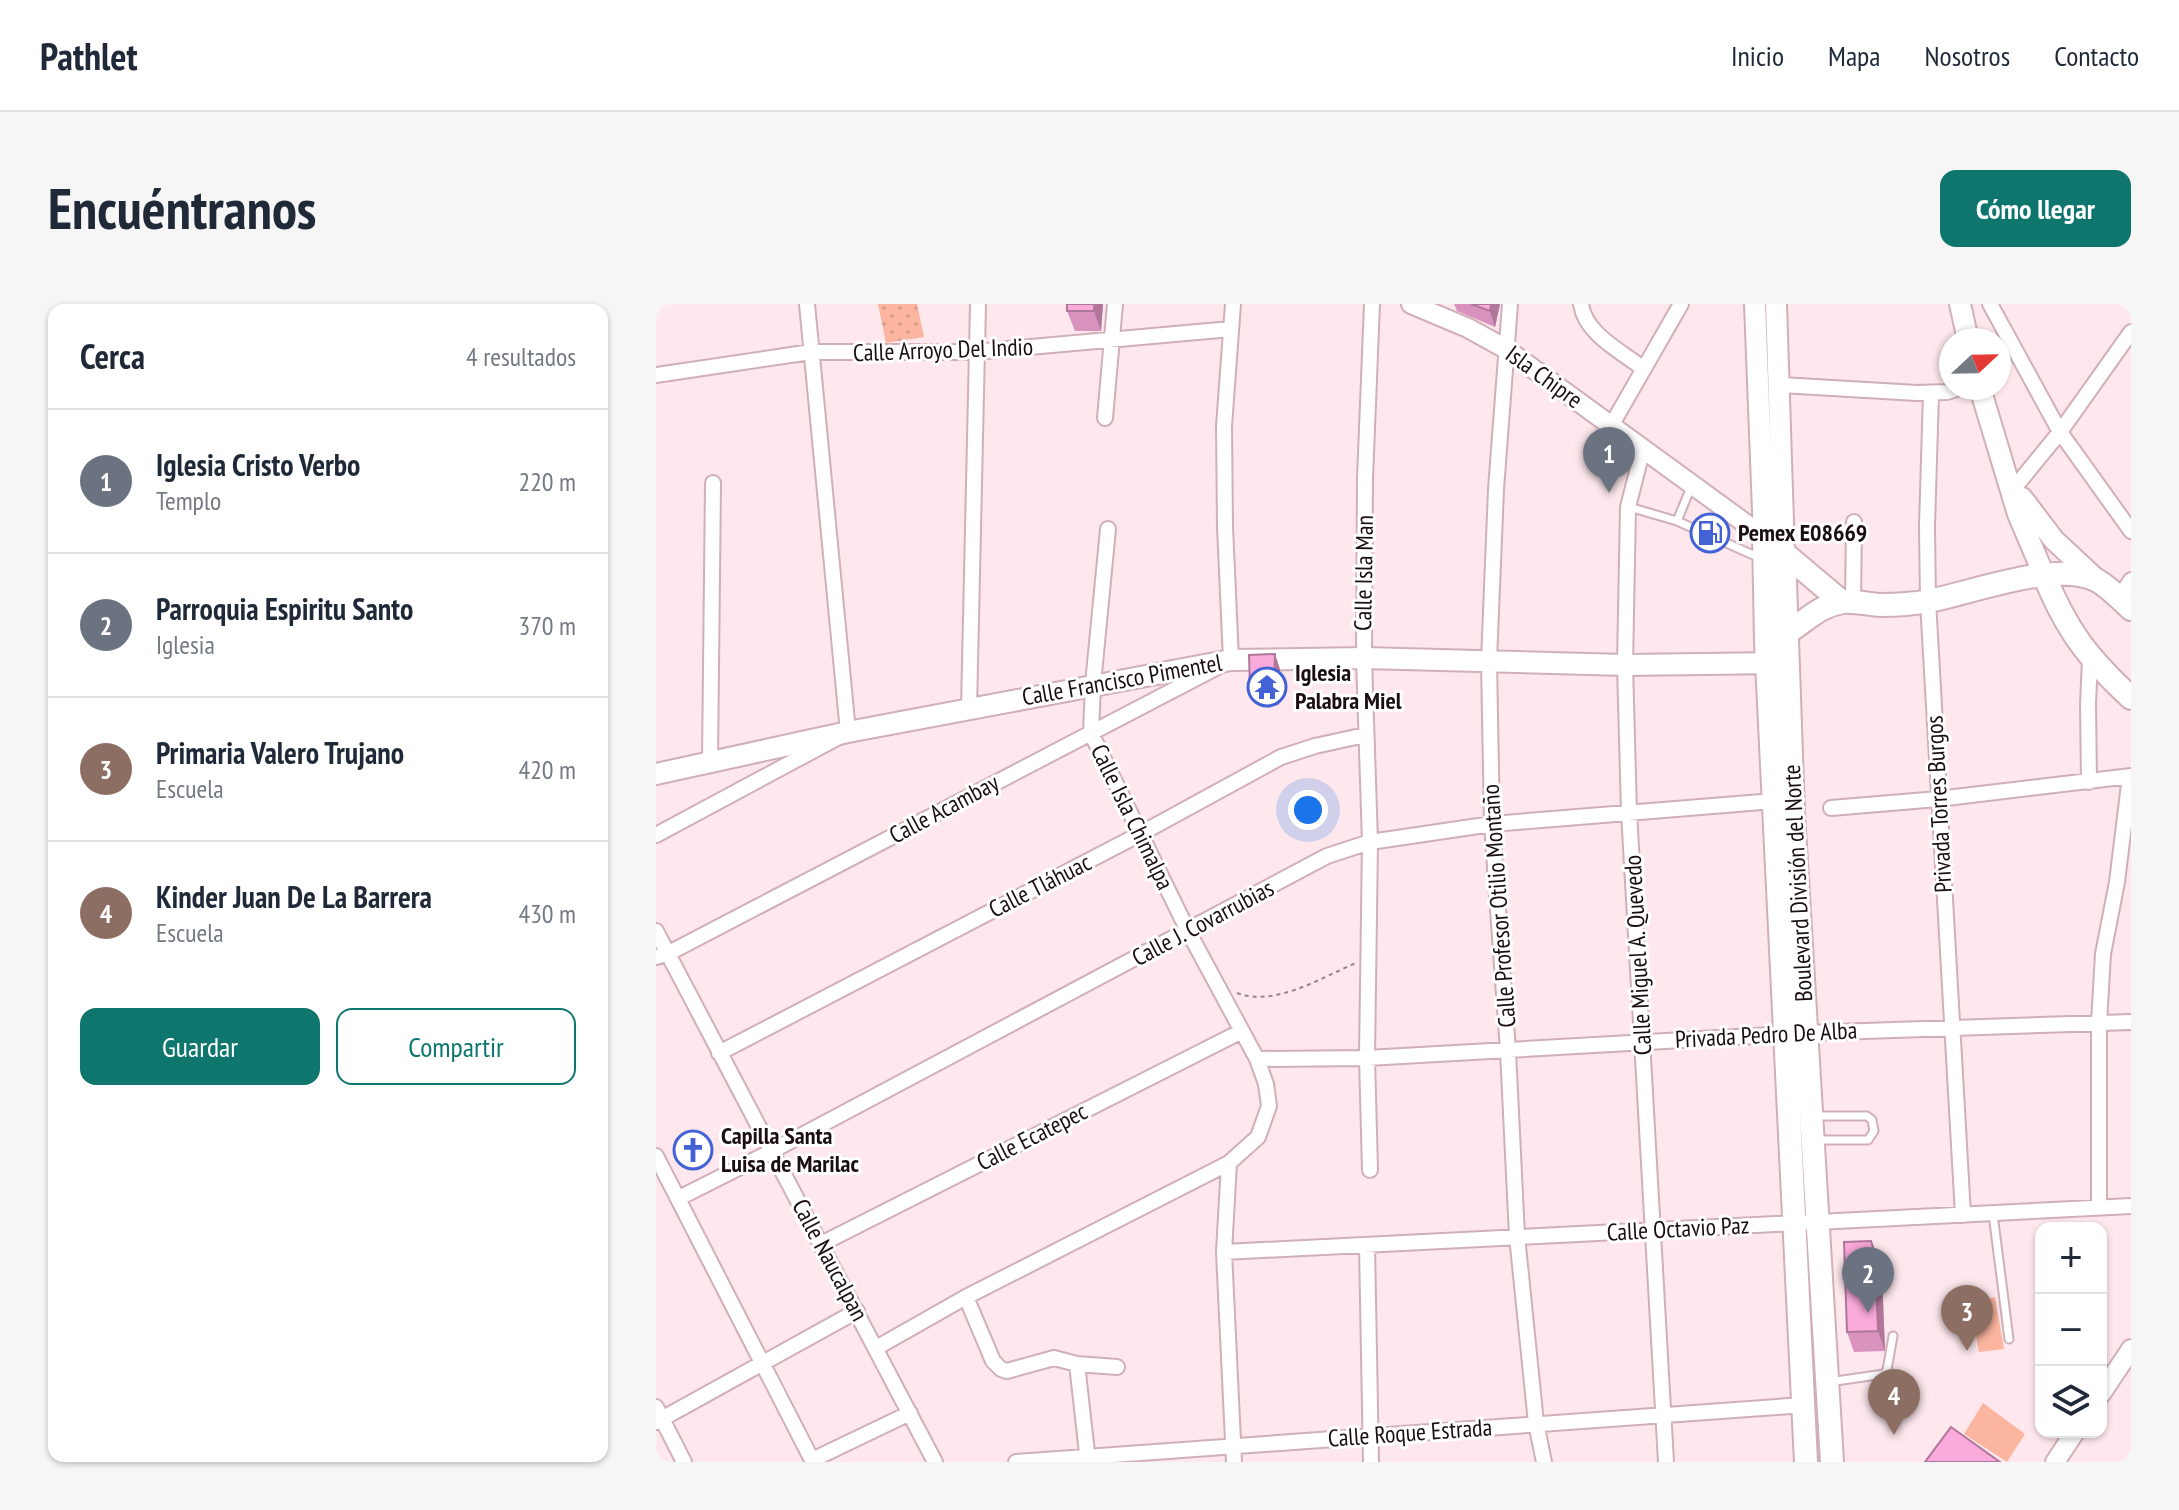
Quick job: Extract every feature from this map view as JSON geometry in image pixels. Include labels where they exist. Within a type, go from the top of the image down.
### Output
[{"type":"main road","points":[[1755,304],[1764,537]]},
{"type":"main road","name":"Boulevard División del Norte","points":[[1776,304],[1781,385],[1774,801],[1796,1033],[1811,1116],[1813,1140],[1806,1222],[1827,1382],[1832,1462]]},
{"type":"main road","points":[[1964,307],[1967,328]]},
{"type":"main road","points":[[1984,400],[2004,468],[2065,624],[2090,659],[2131,698]]},
{"type":"main road","points":[[2013,489],[2039,524],[2097,580],[2127,596]]},
{"type":"main road","name":"Isla Chipre","points":[[1764,537],[1778,560]]},
{"type":"main road","points":[[1778,560],[1848,602]]},
{"type":"main road","points":[[1777,650],[1810,614],[1848,602],[1883,605],[1928,601],[2044,575],[2064,574],[2097,580]]},
{"type":"main road","points":[[2014,580],[2039,585],[2055,602]]},
{"type":"main road","name":"Calle Francisco Pimentel","points":[[656,774],[848,732],[1231,660],[1364,658],[1625,665],[1777,650]]},
{"type":"main road","name":"Boulevard División del Norte","points":[[1777,650],[1806,1222],[1806,1462]]},
{"type":"street","points":[[656,835],[848,732],[807,304]]},
{"type":"street","points":[[969,709],[978,304]]},
{"type":"street","points":[[1105,418],[1115,304]]},
{"type":"street","points":[[1231,660],[1224,440],[1233,304]]},
{"type":"street","name":"Calle Isla Man","points":[[1370,1170],[1367,1058],[1370,842],[1364,658],[1365,478],[1372,304]]},
{"type":"street","name":"Isla Chipre","points":[[1411,304],[1468,328],[1506,349],[1764,537]]},
{"type":"street","name":"Calle Profesor Otilio Montaño","points":[[1510,304],[1496,489],[1489,661],[1492,824],[1517,1236],[1536,1423],[1544,1462]]},
{"type":"street","points":[[1581,304],[1583,315],[1591,327],[1644,369]]},
{"type":"street","points":[[1611,426],[1681,304]]},
{"type":"street","points":[[1990,304],[2060,432],[2131,531]]},
{"type":"street","name":"Calle Arroyo Del Indio","points":[[656,375],[811,352],[975,352],[1231,329]]},
{"type":"street","points":[[2013,489],[2060,432],[2131,332]]},
{"type":"street","points":[[1781,385],[1939,392]]},
{"type":"street","name":"Privada Torres Burgos","points":[[1931,393],[1928,601],[1963,1215]]},
{"type":"street","name":"Calle Miguel A. Quevedo","points":[[1643,448],[1628,507],[1625,665],[1629,812],[1666,1462]]},
{"type":"street","points":[[710,761],[713,483]]},
{"type":"street","points":[[1848,602],[1854,522]]},
{"type":"street","name":"Calle Isla Chimalpa","points":[[876,1348],[966,1297],[1229,1163],[1258,1137],[1269,1106],[1266,1084],[1257,1059],[1188,931],[1091,733],[1108,529]]},
{"type":"street","points":[[2089,782],[2090,659]]},
{"type":"street","name":"Calle Acambay","points":[[662,956],[1231,660]]},
{"type":"street","name":"Calle Tláhuac","points":[[719,1053],[1140,834],[1281,757],[1365,735]]},
{"type":"street","points":[[1831,808],[1938,799],[2130,776],[2117,882],[2103,954],[2099,1023],[2099,1207]]},
{"type":"street","name":"Calle J. Covarrubias","points":[[679,1198],[1327,856],[1370,842],[1492,824],[1774,801]]},
{"type":"street","name":"Calle Naucalpan","points":[[656,931],[662,956],[772,1151],[935,1462]]},
{"type":"street","name":"Privada Pedro De Alba","points":[[1257,1059],[1367,1058],[1796,1033],[2131,1022]]},
{"type":"street","name":"Calle Ecatepec","points":[[821,1244],[1242,1031]]},
{"type":"street","points":[[656,1156],[662,1183],[679,1198],[812,1461],[910,1413]]},
{"type":"street","points":[[1229,1163],[1224,1252],[1234,1455]]},
{"type":"street","name":"Calle Octavio Paz","points":[[1224,1252],[2131,1206]]},
{"type":"street","points":[[1367,1245],[1371,1462]]},
{"type":"street","points":[[966,1297],[993,1361],[1001,1369],[1013,1371],[1054,1358],[1077,1364],[1117,1367]]},
{"type":"street","points":[[684,1462],[658,1416],[857,1311]]},
{"type":"street","points":[[2107,1385],[2131,1349]]},
{"type":"street","points":[[1077,1364],[1088,1458]]},
{"type":"street","name":"Calle Roque Estrada","points":[[1016,1462],[1234,1455],[1369,1435],[1804,1405]]},
{"type":"street","points":[[2055,1462],[2071,1438]]},
{"type":"lane","points":[[1677,521],[1692,485]]},
{"type":"lane","points":[[1628,507],[1677,521],[1778,560]]},
{"type":"lane","points":[[1811,1116],[1867,1116],[1872,1120],[1874,1131],[1868,1140],[1813,1140]]},
{"type":"lane","points":[[1993,1214],[2009,1339]]},
{"type":"lane","points":[[1827,1382],[1884,1374],[1893,1336]]},
{"type":"path","points":[[1216,984],[1240,994],[1263,997],[1289,991],[1368,958]]},
{"type":"shaded area","points":[[878,304],[917,304],[924,337],[886,343]]},
{"type":"shaded area","points":[[1995,1297],[2004,1349],[1979,1352],[1970,1302]]},
{"type":"shaded area","points":[[1983,1403],[2025,1434],[2007,1462],[1964,1434]]},
{"type":"building","points":[[1067,304],[1094,304],[1094,311],[1067,311]]},
{"type":"building","points":[[1471,304],[1491,304],[1490,311]]},
{"type":"building","points":[[1275,654],[1274,690],[1250,688],[1249,655]]},
{"type":"building","points":[[1871,1241],[1875,1254],[1878,1331],[1847,1332],[1844,1242]]},
{"type":"building","points":[[1951,1427],[2000,1462],[1925,1462]]},
{"type":"place","name":"Iglesia Cristo Verbo","points":[[1609,493]]},
{"type":"place","name":"Pemex E08669","points":[[1710,533]]},
{"type":"place","name":"Iglesia Palabra Miel","points":[[1267,687]]},
{"type":"place","name":"Capilla Santa Luisa de Marilac","points":[[693,1150]]},
{"type":"place","name":"Parroquia Espiritu Santo","points":[[1868,1313]]},
{"type":"place","name":"Primaria Valero Trujano","points":[[1967,1351]]},
{"type":"place","name":"Kinder Juan De La Barrera","points":[[1894,1435]]}]
